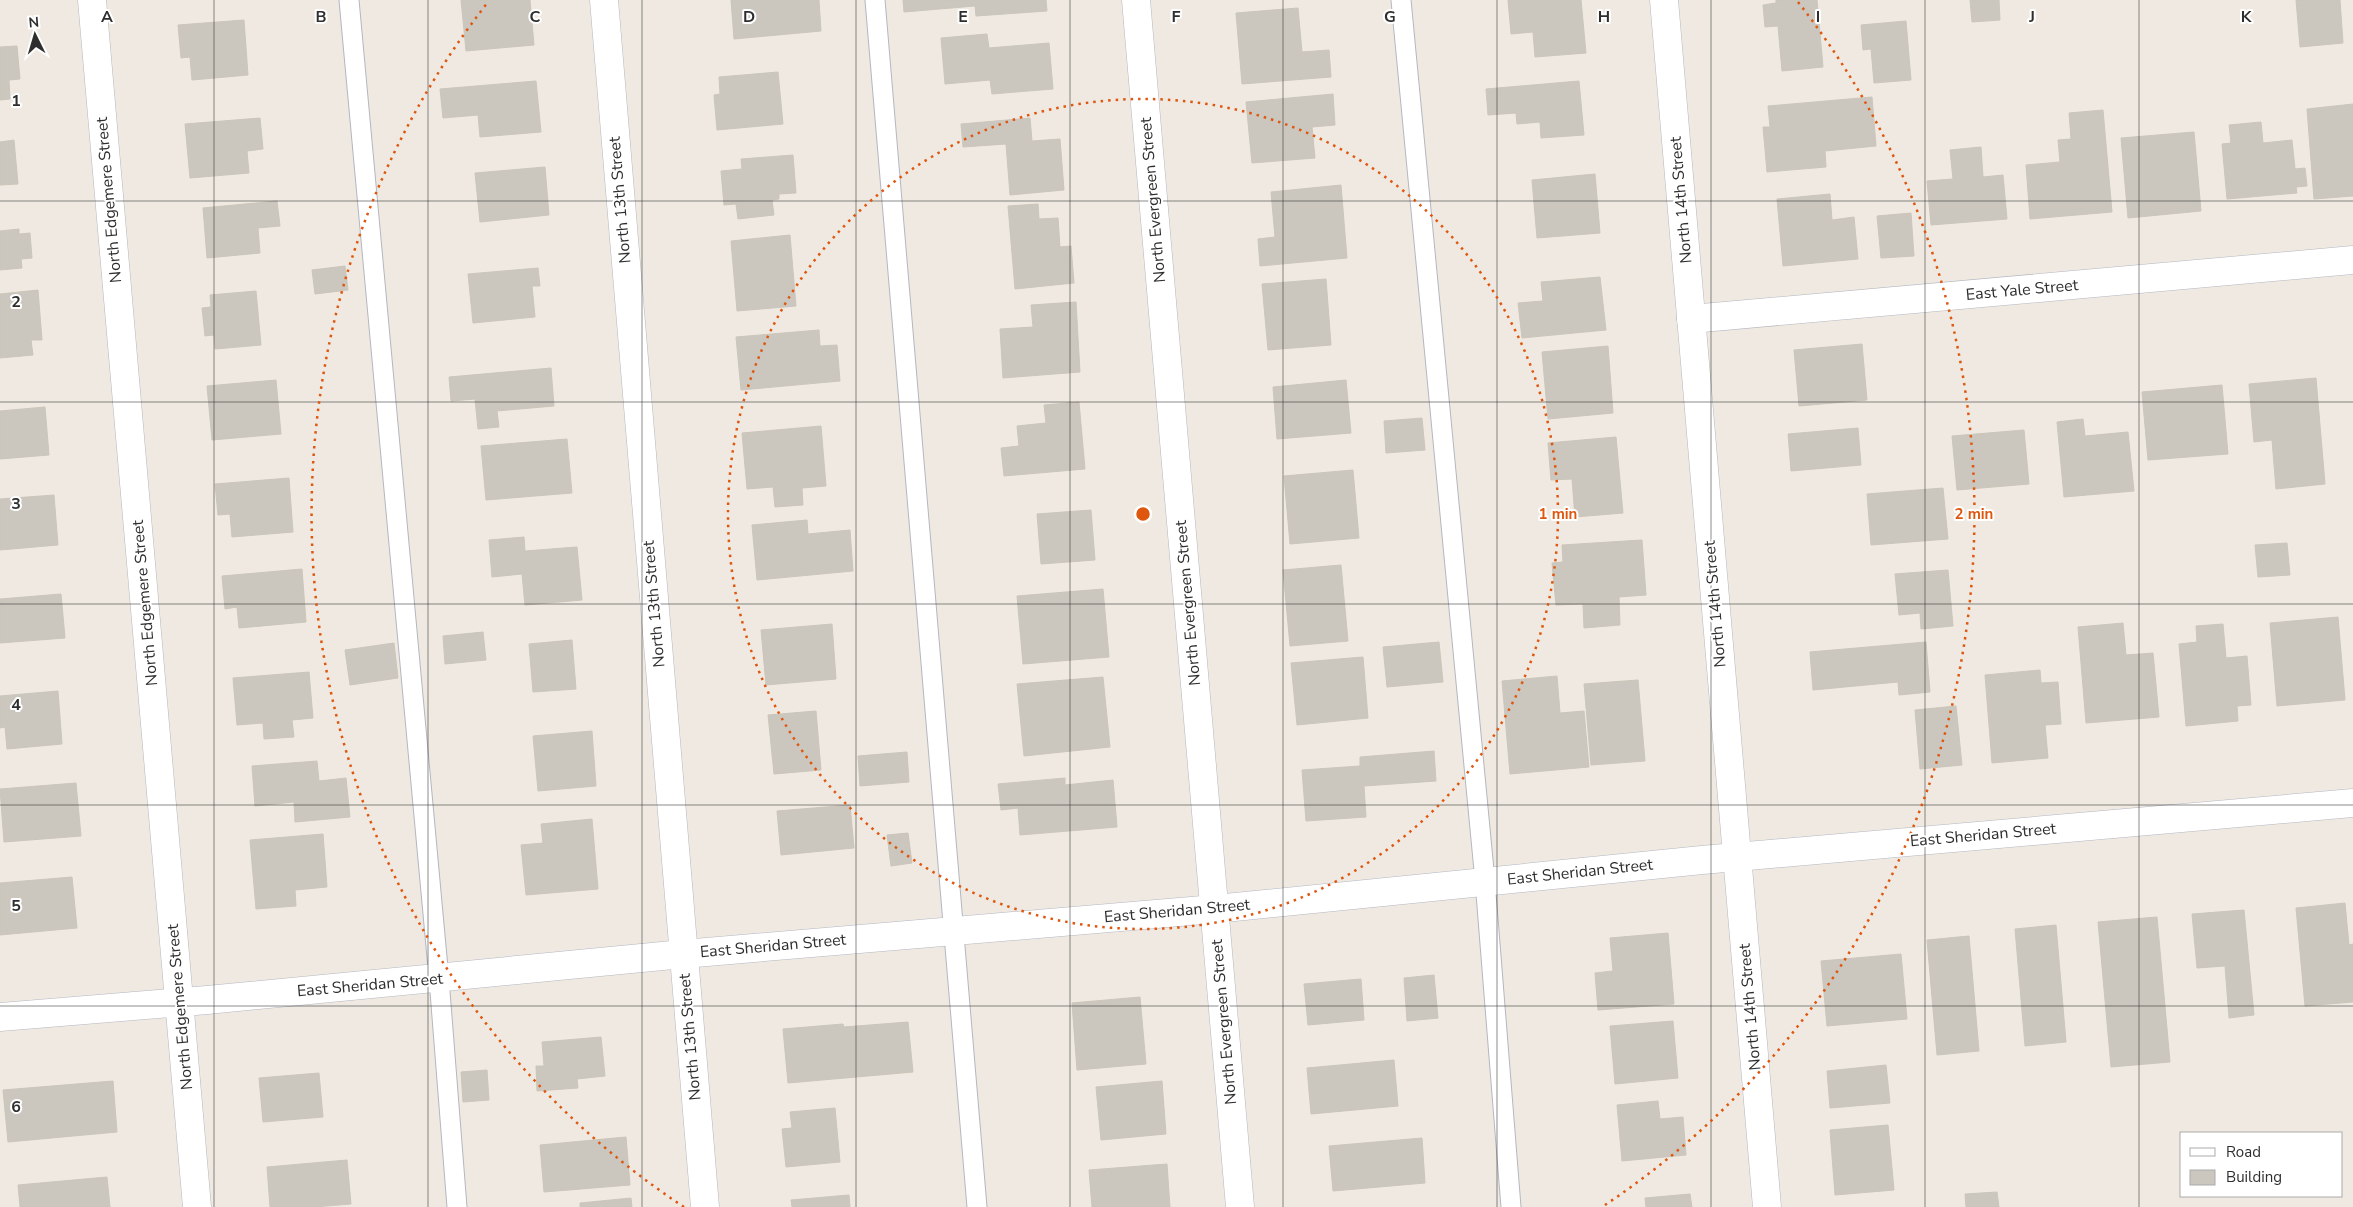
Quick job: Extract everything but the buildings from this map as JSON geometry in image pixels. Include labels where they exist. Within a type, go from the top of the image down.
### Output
[{"type":"street","name":"North Edgemere Street","points":[[92,0],[198,1207]]},
{"type":"street","name":"North 13th Street","points":[[604,0],[705,1207]]},
{"type":"street","name":"North Evergreen Street","points":[[1136,0],[1240,1207]]},
{"type":"street","name":"North 14th Street","points":[[1664,0],[1767,1207]]},
{"type":"street","name":"East Yale Street","points":[[1691,319],[2353,260]]},
{"type":"street","name":"East Sheridan Street","points":[[0,1017],[180,1003],[683,954],[1215,908],[1737,857],[2353,803]]},
{"type":"lane","points":[[349,0],[439,979],[457,1207]]},
{"type":"lane","points":[[875,0],[952,931],[977,1207]]},
{"type":"lane","points":[[1401,0],[1485,882],[1511,1207]]}]
